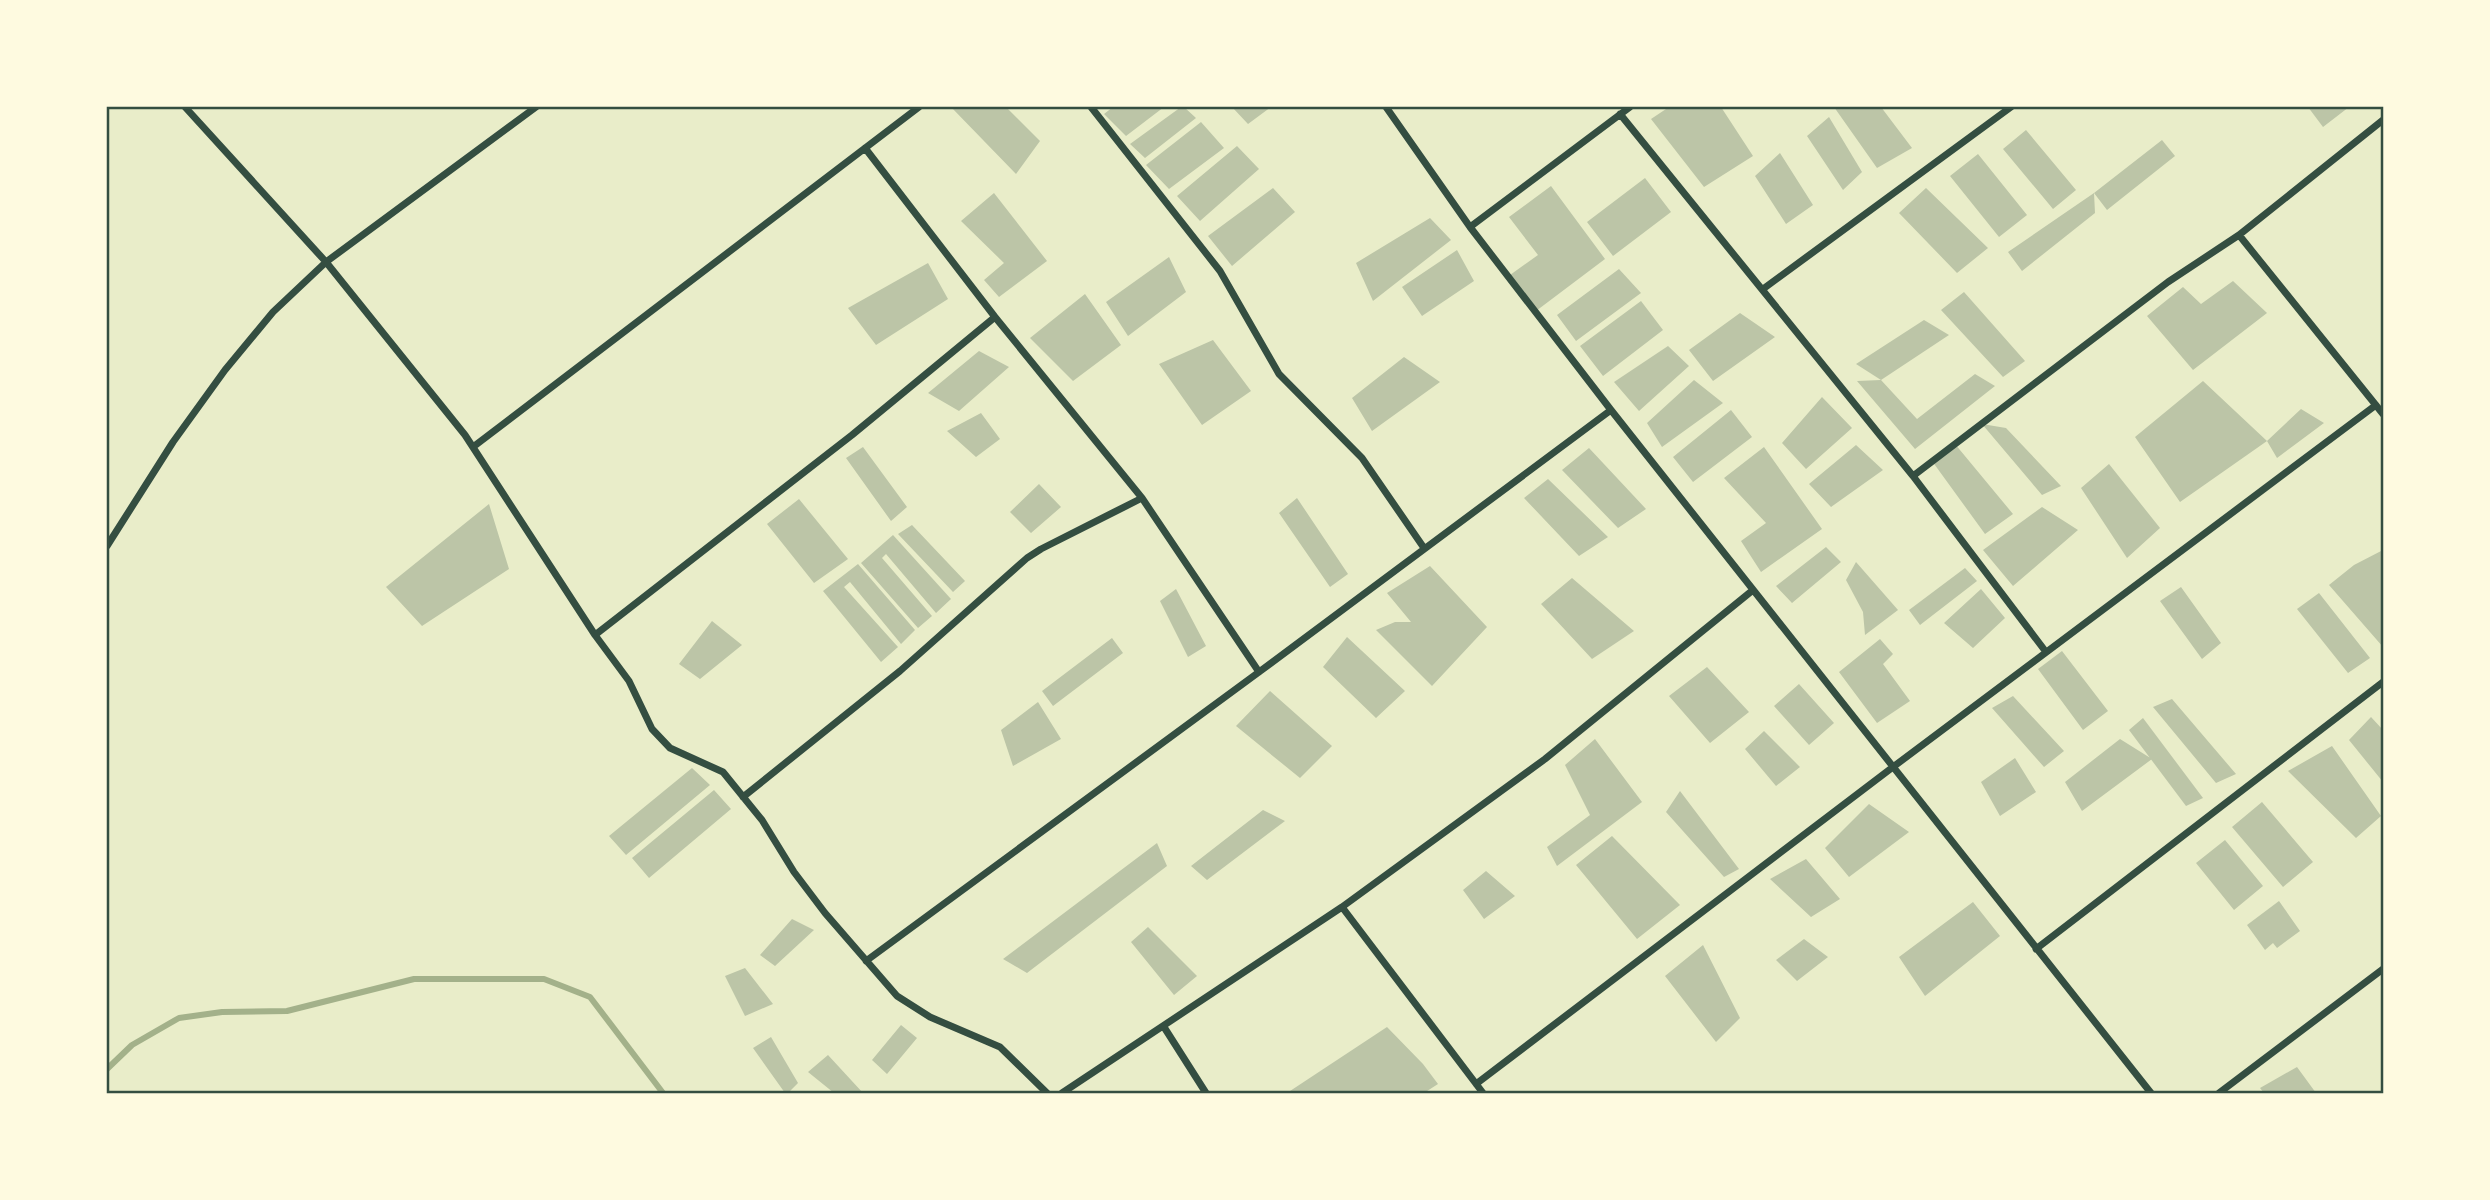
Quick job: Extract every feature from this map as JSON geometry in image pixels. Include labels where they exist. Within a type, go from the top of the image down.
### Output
[{"type":"street","points":[[185,107],[326,262],[473,447],[595,635],[629,681],[652,729],[670,748],[723,772],[762,820],[802,883],[897,996],[930,1017],[1000,1047],[1047,1093]]},
{"type":"street","points":[[107,546],[173,442],[225,370],[273,312],[326,262],[536,107]]},
{"type":"street","points":[[473,447],[919,107]]},
{"type":"street","points":[[1091,107],[1220,271],[1279,374],[1362,458],[1424,548]]},
{"type":"street","points":[[1386,107],[1470,227],[1611,410],[2151,1093]]},
{"type":"street","points":[[1470,227],[1630,107]]},
{"type":"street","points":[[1763,289],[2011,107]]},
{"type":"street","points":[[1620,114],[1913,476],[2046,652]]},
{"type":"street","points":[[1913,476],[2168,282],[2239,235],[2383,120]]},
{"type":"street","points":[[865,148],[995,317],[1142,498],[1259,672]]},
{"type":"street","points":[[2239,235],[2383,414]]},
{"type":"street","points":[[595,635],[852,435],[995,317]]},
{"type":"street","points":[[1476,1084],[2376,405]]},
{"type":"street","points":[[866,961],[1611,410]]},
{"type":"street","points":[[743,797],[900,671],[1027,558],[1142,498]]},
{"type":"street","points":[[1062,1093],[1342,908],[1545,759],[1753,590]]},
{"type":"street","points":[[2036,948],[2383,682]]},
{"type":"street","points":[[1342,908],[1483,1093]]},
{"type":"street","points":[[2219,1093],[2383,969]]},
{"type":"street","points":[[1164,1027],[1206,1093]]},
{"type":"building","points":[[951,107],[1006,107],[1040,141],[1016,174]]},
{"type":"building","points":[[1113,107],[1164,107],[1126,136],[1104,114]]},
{"type":"building","points":[[1181,107],[1196,118],[1145,158],[1130,144]]},
{"type":"building","points":[[1232,107],[1271,107],[1248,124]]},
{"type":"building","points":[[1669,107],[1721,107],[1753,156],[1704,187],[1651,119]]},
{"type":"building","points":[[1834,107],[1881,107],[1912,148],[1877,168]]},
{"type":"building","points":[[2308,107],[2349,107],[2323,127]]},
{"type":"building","points":[[1829,117],[1862,172],[1843,190],[1807,136]]},
{"type":"building","points":[[1201,122],[1224,148],[1169,189],[1146,165]]},
{"type":"building","points":[[2026,130],[2076,190],[2053,209],[2003,149]]},
{"type":"building","points":[[2162,140],[2175,156],[2107,210],[2094,193]]},
{"type":"building","points":[[1237,146],[1259,169],[1200,221],[1177,196]]},
{"type":"building","points":[[1780,153],[1813,205],[1786,224],[1755,176]]},
{"type":"building","points":[[1978,154],[2027,215],[1999,237],[1950,176]]},
{"type":"building","points":[[1645,178],[1671,212],[1613,256],[1587,222]]},
{"type":"building","points":[[1551,186],[1605,259],[1536,311],[1510,275],[1538,255],[1509,217]]},
{"type":"building","points":[[1273,188],[1295,212],[1232,266],[1208,236]]},
{"type":"building","points":[[1926,188],[1988,248],[1957,273],[1899,213]]},
{"type":"building","points":[[994,193],[1047,261],[999,297],[984,280],[1004,263],[961,221]]},
{"type":"building","points":[[2094,193],[2095,213],[2022,271],[2008,252]]},
{"type":"building","points":[[1430,218],[1451,240],[1373,301],[1356,263]]},
{"type":"building","points":[[1457,250],[1474,281],[1422,316],[1402,287]]},
{"type":"building","points":[[1169,257],[1186,292],[1128,336],[1106,302]]},
{"type":"building","points":[[928,263],[948,299],[876,345],[848,308]]},
{"type":"building","points":[[1619,269],[1641,293],[1576,341],[1557,315]]},
{"type":"building","points":[[2233,281],[2267,313],[2193,370],[2147,316],[2183,287],[2201,304]]},
{"type":"building","points":[[1964,292],[2025,361],[2003,377],[1941,310]]},
{"type":"building","points":[[1085,294],[1121,345],[1073,381],[1030,338]]},
{"type":"building","points":[[1641,301],[1663,330],[1603,376],[1580,346]]},
{"type":"building","points":[[1740,313],[1775,337],[1713,381],[1689,350]]},
{"type":"building","points":[[1924,320],[1949,335],[1881,380],[1856,364]]},
{"type":"building","points":[[1213,340],[1251,391],[1202,425],[1159,364]]},
{"type":"building","points":[[1668,346],[1689,366],[1639,411],[1614,382]]},
{"type":"building","points":[[979,351],[1009,367],[959,411],[928,393]]},
{"type":"building","points":[[1404,357],[1440,382],[1372,431],[1352,398]]},
{"type":"building","points":[[1975,374],[1995,386],[1915,449],[1857,381],[1881,380],[1917,419]]},
{"type":"building","points":[[1694,380],[1723,403],[1662,447],[1647,423]]},
{"type":"building","points":[[2203,381],[2267,441],[2180,502],[2135,437]]},
{"type":"building","points":[[1822,397],[1852,428],[1806,469],[1782,443]]},
{"type":"building","points":[[2301,409],[2324,423],[2277,458],[2267,441]]},
{"type":"building","points":[[1731,410],[1752,437],[1693,482],[1673,457]]},
{"type":"building","points":[[981,413],[1000,439],[976,457],[947,431]]},
{"type":"building","points":[[1982,424],[2006,428],[2061,486],[2042,495]]},
{"type":"building","points":[[1955,444],[2013,514],[1985,534],[1932,461]]},
{"type":"building","points":[[1856,445],[1883,470],[1831,507],[1809,484]]},
{"type":"building","points":[[863,447],[907,507],[891,521],[846,458]]},
{"type":"building","points":[[1764,447],[1822,529],[1761,572],[1741,541],[1766,523],[1724,478]]},
{"type":"building","points":[[1589,448],[1646,509],[1618,528],[1562,470]]},
{"type":"building","points":[[2109,464],[2160,528],[2127,558],[2081,488]]},
{"type":"building","points":[[1548,479],[1608,537],[1579,556],[1524,498]]},
{"type":"building","points":[[1039,484],[1061,507],[1031,533],[1010,512]]},
{"type":"building","points":[[1297,498],[1348,574],[1330,587],[1279,513]]},
{"type":"building","points":[[799,499],[848,559],[814,583],[767,524]]},
{"type":"building","points":[[489,504],[509,569],[422,626],[386,587]]},
{"type":"building","points":[[2042,507],[2078,530],[2013,586],[1983,550]]},
{"type":"building","points":[[912,525],[965,581],[953,592],[898,534]]},
{"type":"building","points":[[893,535],[951,599],[936,613],[886,554],[882,558],[932,616],[918,628],[861,563]]},
{"type":"building","points":[[1826,547],[1841,562],[1792,603],[1776,586]]},
{"type":"building","points":[[2383,550],[2383,647],[2329,585],[2354,565]]},
{"type":"building","points":[[1856,562],[1898,610],[1865,635],[1863,612],[1846,580]]},
{"type":"building","points":[[858,564],[915,630],[901,644],[850,582],[844,587],[898,647],[881,662],[823,591]]},
{"type":"building","points":[[1430,566],[1487,627],[1432,686],[1376,630],[1395,622],[1411,622],[1387,593]]},
{"type":"building","points":[[1965,568],[1977,581],[1920,625],[1909,610]]},
{"type":"building","points":[[1572,578],[1634,631],[1592,659],[1541,604]]},
{"type":"building","points":[[2181,587],[2221,643],[2202,659],[2160,601]]},
{"type":"building","points":[[1176,589],[1206,646],[1188,657],[1160,601]]},
{"type":"building","points":[[1981,589],[2005,618],[1973,648],[1944,623]]},
{"type":"building","points":[[2319,593],[2370,658],[2348,673],[2297,609]]},
{"type":"building","points":[[712,621],[742,645],[700,679],[679,664]]},
{"type":"building","points":[[1347,637],[1405,691],[1376,718],[1323,667]]},
{"type":"building","points":[[1112,638],[1123,653],[1053,706],[1042,691]]},
{"type":"building","points":[[1880,639],[1893,654],[1883,664],[1910,701],[1877,723],[1839,672]]},
{"type":"building","points":[[2062,651],[2108,711],[2083,730],[2038,669]]},
{"type":"building","points":[[1707,667],[1749,712],[1710,743],[1669,696]]},
{"type":"building","points":[[1799,684],[1834,723],[1809,745],[1774,706]]},
{"type":"building","points":[[1270,691],[1332,746],[1300,778],[1236,726]]},
{"type":"building","points":[[2013,696],[2064,751],[2044,767],[1992,708]]},
{"type":"building","points":[[2172,699],[2236,774],[2216,783],[2153,707]]},
{"type":"building","points":[[1038,702],[1061,739],[1013,766],[1001,730]]},
{"type":"building","points":[[2371,717],[2383,730],[2383,782],[2349,740]]},
{"type":"building","points":[[2143,718],[2203,798],[2186,806],[2129,730]]},
{"type":"building","points":[[1764,731],[1800,767],[1776,786],[1745,749]]},
{"type":"building","points":[[1595,739],[1642,802],[1557,866],[1547,847],[1590,815],[1565,765]]},
{"type":"building","points":[[2120,739],[2152,759],[2082,811],[2065,782]]},
{"type":"building","points":[[2332,746],[2381,816],[2356,838],[2288,771]]},
{"type":"building","points":[[2015,758],[2036,792],[2000,816],[1981,782]]},
{"type":"building","points":[[692,768],[710,785],[626,855],[609,836]]},
{"type":"building","points":[[714,790],[731,809],[649,878],[632,858]]},
{"type":"building","points":[[1680,791],[1739,869],[1724,877],[1666,812]]},
{"type":"building","points":[[2262,802],[2313,862],[2283,887],[2232,827]]},
{"type":"building","points":[[1869,804],[1909,832],[1849,877],[1825,848]]},
{"type":"building","points":[[1263,810],[1285,821],[1207,880],[1191,866]]},
{"type":"building","points":[[1612,836],[1680,905],[1637,939],[1576,865]]},
{"type":"building","points":[[2225,840],[2263,886],[2234,910],[2196,863]]},
{"type":"building","points":[[1157,843],[1167,866],[1027,973],[1003,959]]},
{"type":"building","points":[[1806,859],[1840,899],[1811,917],[1770,879]]},
{"type":"building","points":[[1486,871],[1515,896],[1484,919],[1463,890]]},
{"type":"building","points":[[2279,901],[2300,931],[2277,948],[2273,943],[2265,950],[2247,925]]},
{"type":"building","points":[[1973,902],[2000,936],[1925,996],[1899,957]]},
{"type":"building","points":[[792,919],[814,930],[775,966],[760,955]]},
{"type":"building","points":[[1148,927],[1197,976],[1174,995],[1131,942]]},
{"type":"building","points":[[1804,939],[1828,957],[1797,981],[1776,960]]},
{"type":"building","points":[[1703,945],[1740,1018],[1716,1042],[1665,976]]},
{"type":"building","points":[[745,968],[773,1004],[745,1016],[725,976]]},
{"type":"building","points":[[901,1025],[917,1038],[887,1074],[872,1060]]},
{"type":"building","points":[[1387,1027],[1423,1064],[1438,1084],[1424,1093],[1287,1093]]},
{"type":"building","points":[[771,1037],[798,1083],[788,1093],[785,1093],[753,1048]]},
{"type":"building","points":[[828,1055],[863,1093],[834,1093],[808,1072]]},
{"type":"building","points":[[2297,1067],[2316,1093],[2264,1093],[2260,1088]]},
{"type":"waterway","points":[[107,1069],[132,1045],[179,1018],[222,1012],[287,1011],[414,979],[544,979],[590,997],[663,1093]]}]
